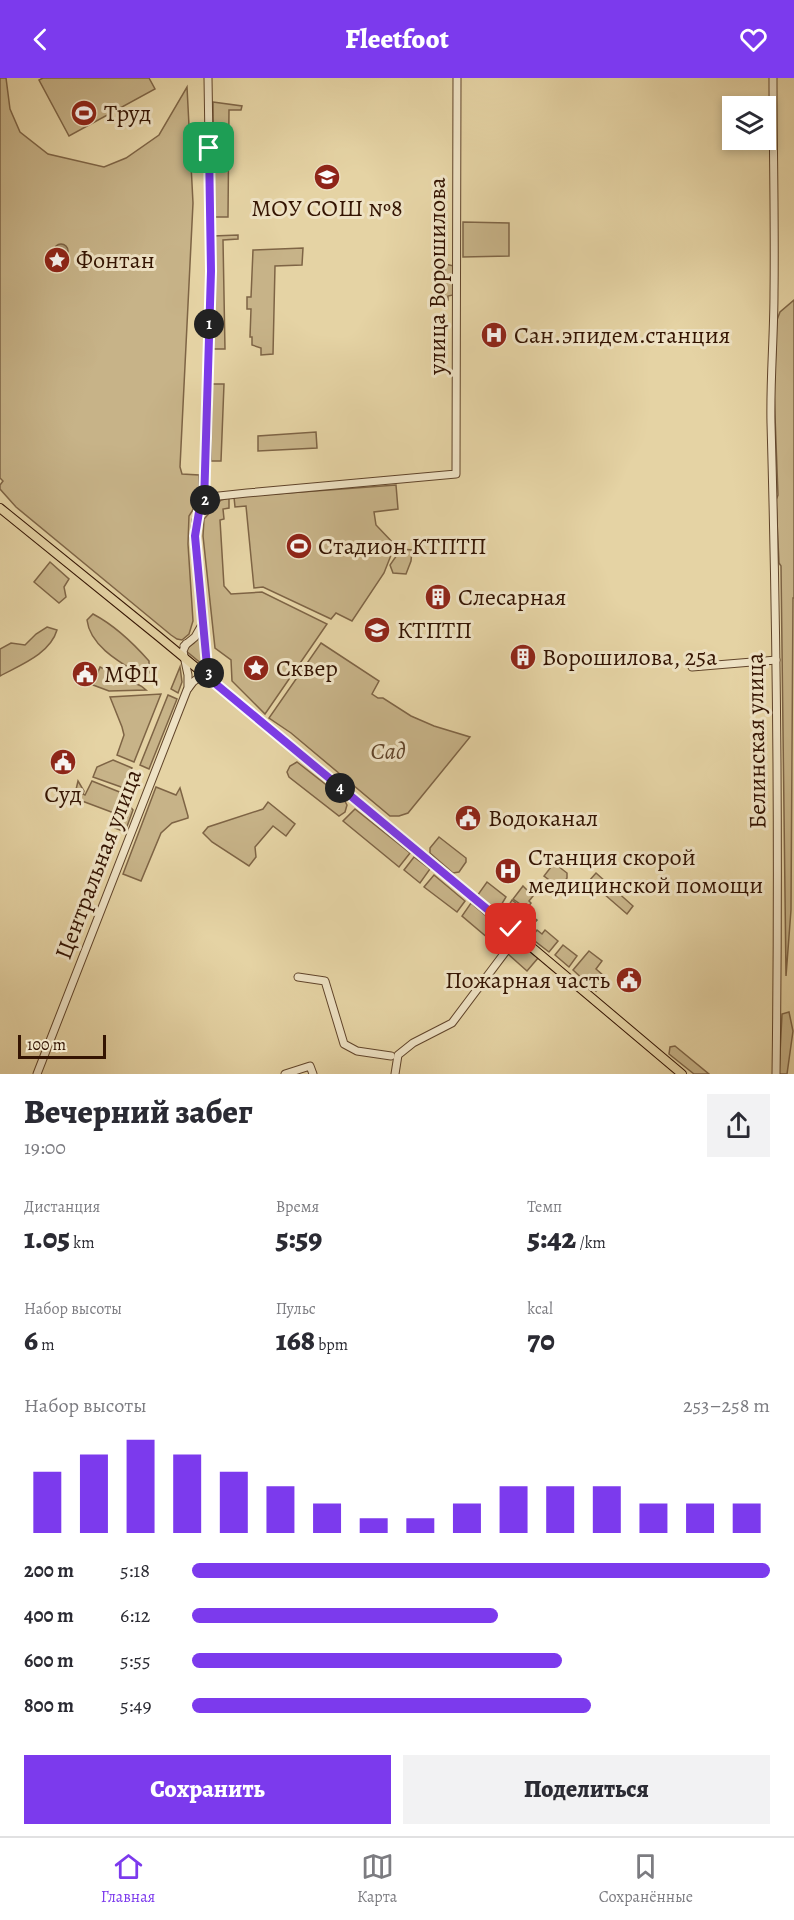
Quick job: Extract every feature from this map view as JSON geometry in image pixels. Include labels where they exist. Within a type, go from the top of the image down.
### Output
[{"type":"main road","points":[[0,508],[184,657],[191,669],[207,673],[682,1074]]},
{"type":"street","points":[[207,673],[195,536],[199,512],[204,504],[211,271],[208,78]]},
{"type":"street","name":"улица Ворошилова","points":[[204,504],[219,496],[456,474],[457,78]]},
{"type":"street","name":"Белинская улица","points":[[773,78],[774,296],[771,422],[774,480],[772,509],[778,764],[776,1074]]},
{"type":"street","points":[[175,650],[195,637],[203,623]]},
{"type":"street","points":[[184,657],[183,651],[186,644]]},
{"type":"street","points":[[692,667],[776,660]]},
{"type":"street","points":[[187,690],[191,669]]},
{"type":"street","name":"Центральная улица","points":[[37,1074],[187,690],[193,682],[207,673]]},
{"type":"street","points":[[395,1074],[398,1055],[413,1043],[452,1023],[518,935]]},
{"type":"street","points":[[298,977],[325,981],[344,1044],[357,1051],[390,1056]]},
{"type":"street","points":[[285,1074],[310,1066],[313,1074]]},
{"type":"green space","points":[[0,78],[6,78],[10,109],[20,132],[48,154],[104,167],[126,158],[159,135],[187,87],[193,203],[180,467],[182,474],[199,475],[199,500],[189,516],[188,544],[193,621],[189,634],[182,640],[171,635],[16,507],[0,489],[3,481],[0,478]]},
{"type":"green space","name":"Труд","points":[[43,78],[149,78],[155,89],[69,136],[39,80]]},
{"type":"green space","points":[[213,102],[242,106],[241,110],[229,110],[228,217],[214,217]]},
{"type":"green space","points":[[463,222],[509,223],[509,256],[463,257]]},
{"type":"green space","points":[[238,235],[238,239],[223,240],[225,349],[212,349],[213,236]]},
{"type":"green space","points":[[303,248],[302,265],[275,266],[273,354],[261,355],[261,348],[252,345],[251,309],[247,309],[247,297],[251,297],[253,250]]},
{"type":"green space","points":[[445,264],[454,266],[453,295],[448,296],[448,300],[445,300]]},
{"type":"green space","points":[[794,300],[791,910],[786,976],[781,566],[776,500],[778,495],[774,389],[775,325],[780,312]]},
{"type":"green space","points":[[212,384],[224,384],[221,461],[211,461]]},
{"type":"green space","points":[[316,432],[317,448],[258,451],[258,436]]},
{"type":"green space","points":[[396,485],[398,509],[374,512],[376,525],[395,545],[384,573],[352,621],[336,613],[331,619],[263,587],[254,588],[246,506],[235,507],[234,497]]},
{"type":"green space","points":[[229,498],[229,508],[223,509],[224,519],[220,520],[224,586],[231,594],[262,592],[327,624],[265,714],[232,681],[231,660],[215,648],[203,536],[204,519],[221,500]]},
{"type":"green space","points":[[401,549],[412,550],[406,574],[393,573],[390,565]]},
{"type":"green space","points":[[50,562],[69,579],[64,587],[66,597],[59,603],[34,582]]},
{"type":"green space","points":[[93,614],[116,629],[149,661],[149,673],[144,677],[109,654],[101,646],[89,630],[87,620]]},
{"type":"green space","points":[[47,627],[57,630],[48,646],[33,658],[0,676],[0,649],[11,643],[25,645]]},
{"type":"green space","points":[[201,634],[203,665],[185,650]]},
{"type":"green space","name":"Сад","points":[[321,643],[379,681],[372,694],[378,698],[383,698],[411,716],[434,726],[470,737],[408,813],[390,816],[291,733],[269,718]]},
{"type":"green space","points":[[100,667],[146,690],[109,691],[93,685]]},
{"type":"green space","points":[[180,667],[182,682],[178,693],[171,689]]},
{"type":"green space","points":[[161,694],[134,762],[117,755],[124,735],[110,697]]},
{"type":"green space","points":[[168,695],[177,699],[149,769],[140,765]]},
{"type":"green space","points":[[113,760],[132,768],[124,788],[93,777],[97,767]]},
{"type":"green space","points":[[297,762],[343,798],[347,805],[345,812],[339,816],[289,777],[287,772],[290,766]]},
{"type":"green space","points":[[78,781],[85,795],[92,781],[122,793],[114,813],[74,798]]},
{"type":"green space","points":[[156,787],[176,795],[180,788],[188,818],[172,823],[161,833],[141,881],[123,874]]},
{"type":"green space","points":[[126,802],[133,810],[125,832],[115,828]]},
{"type":"green space","points":[[268,802],[295,824],[286,836],[273,826],[255,847],[256,857],[249,866],[212,842],[203,833],[208,827],[263,809]]},
{"type":"green space","points":[[355,809],[410,853],[399,867],[343,821]]},
{"type":"green space","points":[[439,837],[466,858],[459,872],[453,873],[430,853],[430,848]]},
{"type":"green space","points":[[414,857],[430,869],[420,883],[404,870]]},
{"type":"green space","points":[[554,863],[567,873],[567,878],[560,888],[544,876]]},
{"type":"green space","points":[[596,873],[633,906],[627,914],[589,881]]},
{"type":"green space","points":[[434,875],[465,901],[457,912],[424,887]]},
{"type":"green space","points":[[487,882],[506,897],[497,912],[477,896]]},
{"type":"green space","points":[[523,886],[533,896],[529,901],[531,903],[529,906],[526,904],[523,906],[513,899]]},
{"type":"green space","points":[[512,900],[521,907],[522,913],[513,924],[503,915]]},
{"type":"green space","points":[[471,903],[511,937],[502,950],[462,916]]},
{"type":"green space","points":[[523,914],[529,914],[537,920],[524,934],[515,925]]},
{"type":"green space","points":[[537,930],[542,934],[545,930],[558,941],[549,952],[531,938]]},
{"type":"green space","points":[[517,942],[538,958],[527,971],[508,954]]},
{"type":"green space","points":[[563,945],[577,956],[569,967],[555,955]]},
{"type":"green space","points":[[589,951],[602,961],[596,969],[605,977],[596,991],[573,970]]},
{"type":"green space","points":[[789,1012],[793,1031],[787,1074],[779,1074],[782,1014]]},
{"type":"green space","points":[[675,1046],[709,1074],[694,1074],[669,1054],[670,1047]]},
{"type":"shaded area","points":[[61,244],[66,246],[68,251],[66,256],[61,258],[56,256],[54,251],[56,246]]},
{"type":"place","name":"Труд","points":[[84,113]]},
{"type":"place","name":"МОУ СОШ №8","points":[[327,177]]},
{"type":"place","name":"Фонтан","points":[[57,260]]},
{"type":"place","name":"Сан.эпидем.станция","points":[[494,335]]},
{"type":"place","name":"Стадион КТПТП","points":[[299,546]]},
{"type":"place","name":"Слесарная","points":[[438,597]]},
{"type":"place","name":"КТПТП","points":[[377,630]]},
{"type":"place","name":"Ворошилова, 25а","points":[[523,657]]},
{"type":"place","name":"Сквер","points":[[256,668]]},
{"type":"place","name":"МФЦ","points":[[85,674]]},
{"type":"place","name":"Суд","points":[[63,762]]},
{"type":"place","name":"Водоканал","points":[[468,818]]},
{"type":"place","name":"Станция скорой медицинской помощи","points":[[508,871]]},
{"type":"place","name":"Пожарная часть","points":[[629,980]]},
{"type":"route","points":[[209,148],[211,271],[204,504],[196,520],[195,536],[209,675],[211,680],[511,929]]}]
